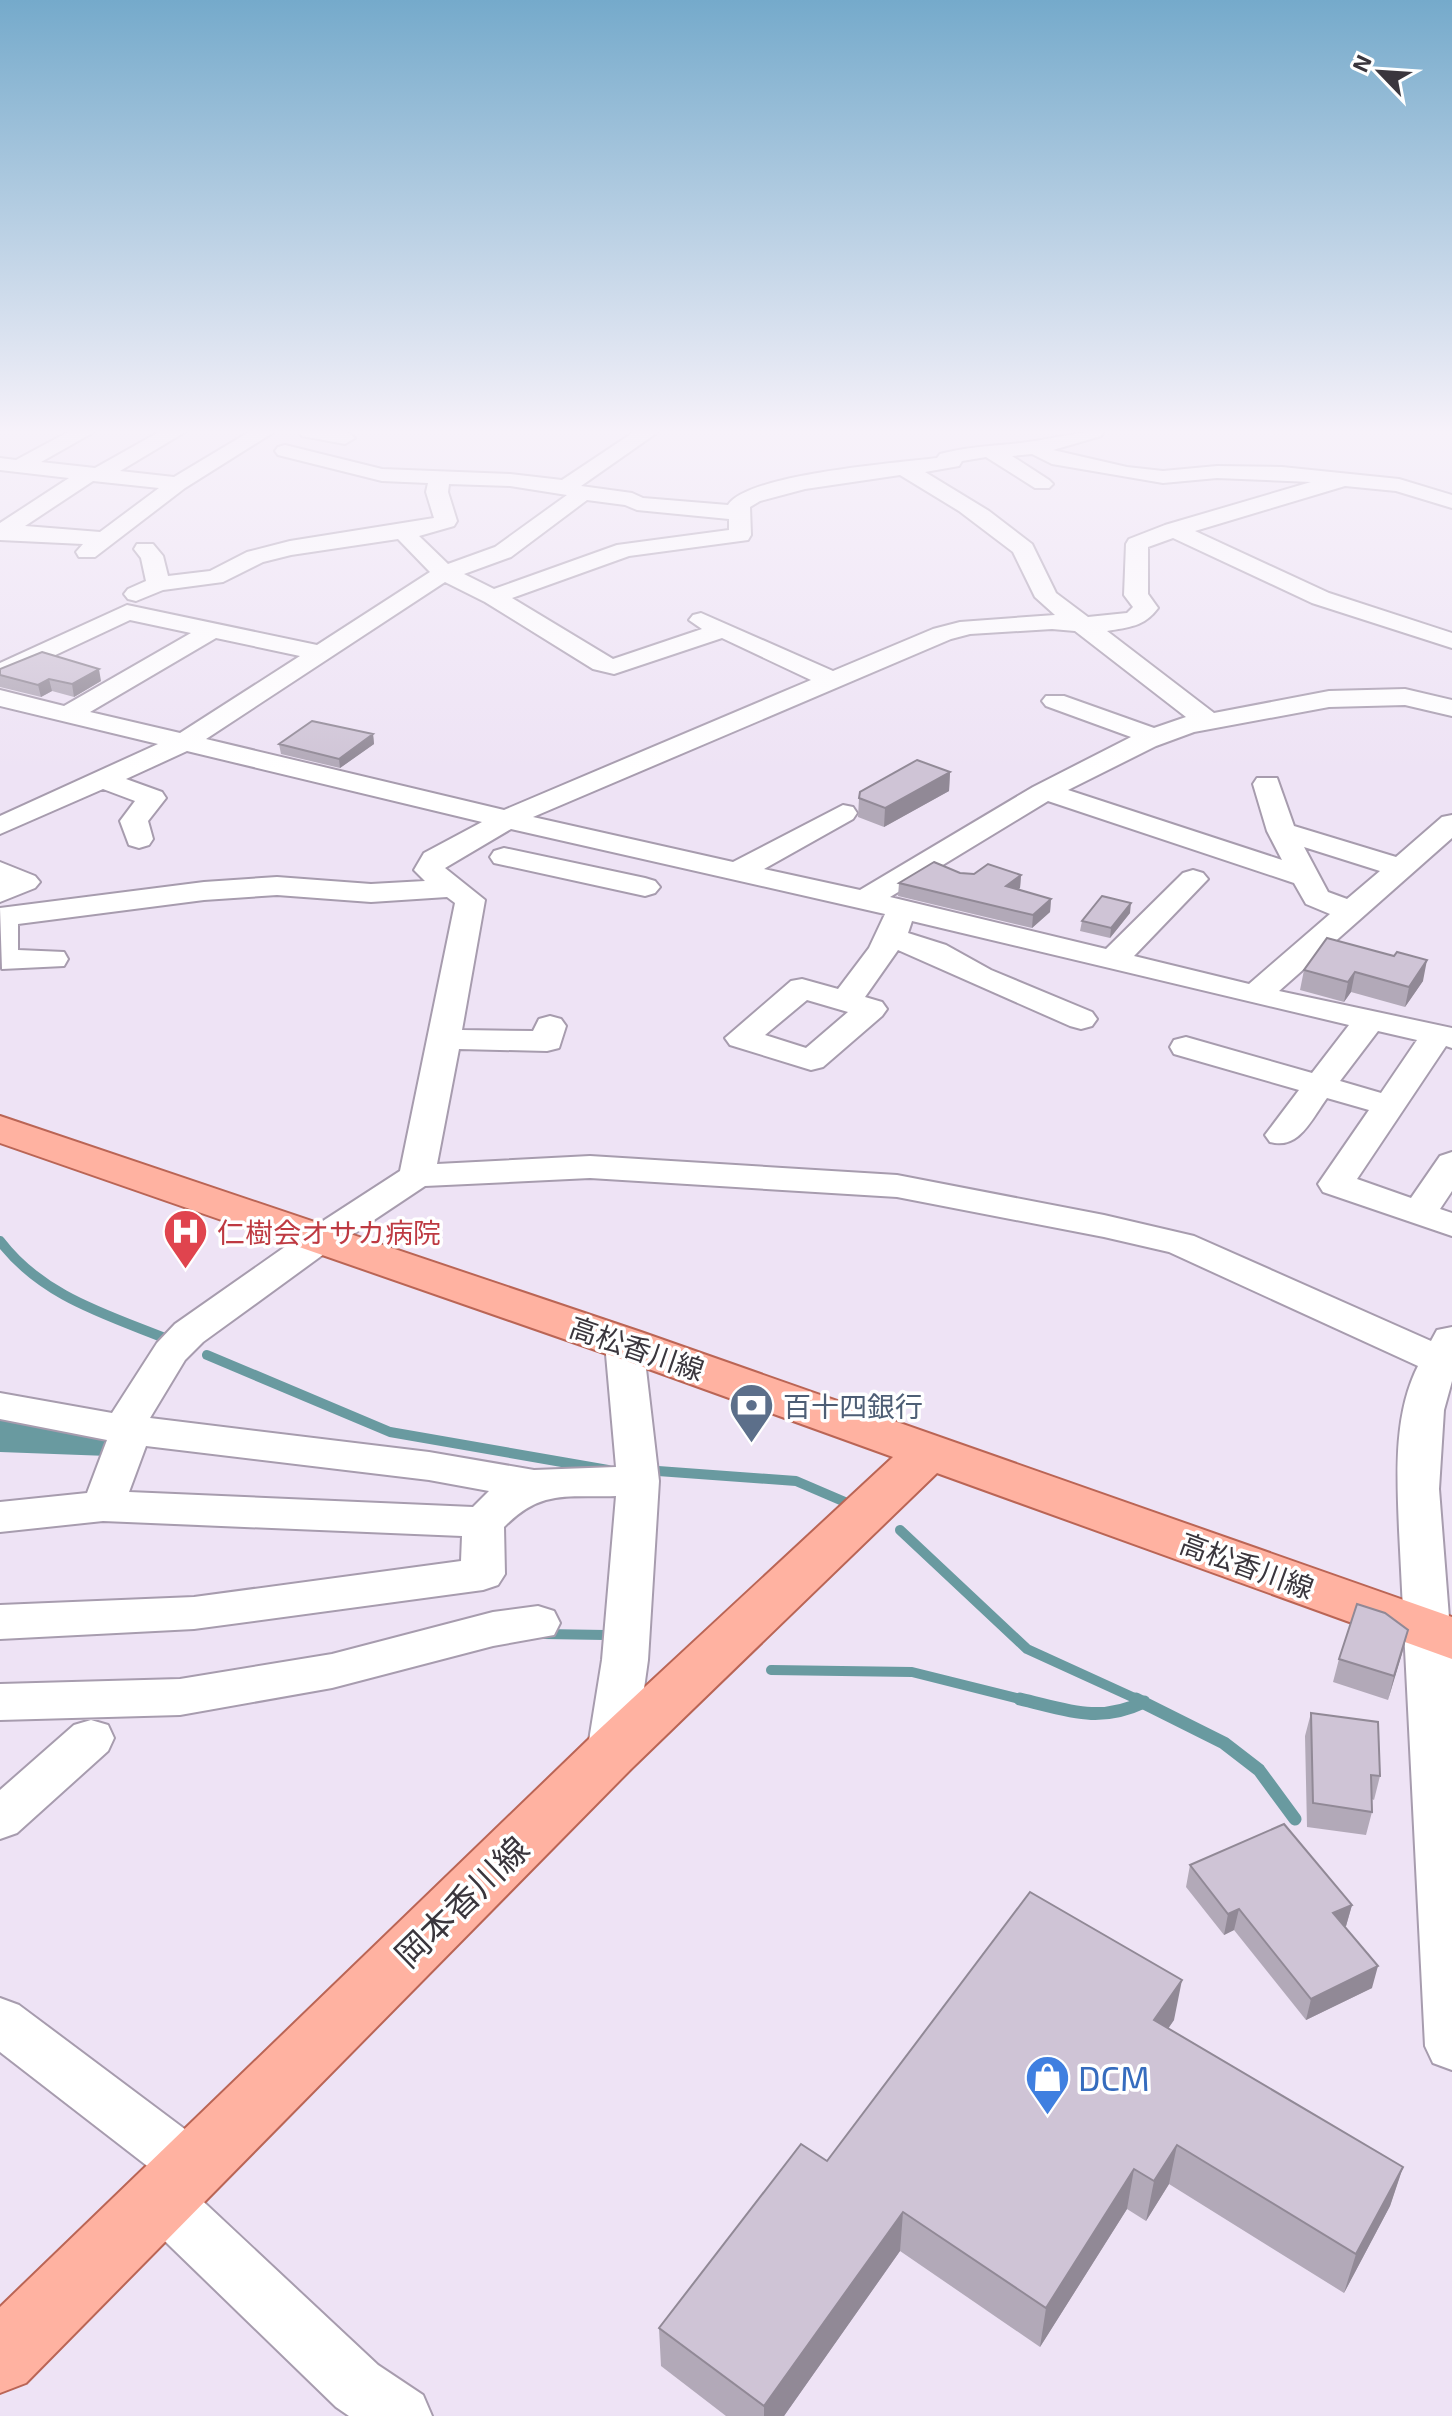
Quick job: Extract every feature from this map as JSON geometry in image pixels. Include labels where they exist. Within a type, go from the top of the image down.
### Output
[{"type":"main road","name":"高松香川線","points":[[0,1129],[624,1343],[1440,1634]]},
{"type":"main road","name":"岡本香川線","points":[[0,2357],[611,1753],[929,1452]]},
{"type":"street","points":[[310,545],[255,557],[215,577],[158,584],[104,608],[321,653]]},
{"type":"street","points":[[416,545],[444,573],[493,597],[602,664],[614,667],[723,630]]},
{"type":"street","points":[[6,818],[184,742],[444,573],[503,552],[513,545]]},
{"type":"street","points":[[493,597],[625,550],[665,545]]},
{"type":"street","points":[[1019,545],[1024,549],[1025,559],[1036,571],[1039,585],[1047,597],[1205,719]]},
{"type":"street","points":[[417,1176],[470,911],[470,900],[429,870],[434,859],[509,820],[830,679],[942,634],[969,627],[1052,622],[1101,625],[1135,619],[1146,608],[1136,595],[1137,545]]},
{"type":"street","points":[[1214,545],[1275,579],[1344,608],[1452,641]]},
{"type":"street","points":[[145,549],[152,556],[158,584]]},
{"type":"street","points":[[0,673],[127,612]]},
{"type":"street","points":[[689,615],[830,679]]},
{"type":"street","points":[[68,714],[213,630]]},
{"type":"street","points":[[865,900],[1047,792],[1130,748],[1205,719],[1221,720],[1329,699],[1405,697],[1452,708]]},
{"type":"street","points":[[0,698],[509,820],[865,900],[935,952],[980,977],[1081,1019]]},
{"type":"street","points":[[1059,711],[1157,738]]},
{"type":"street","points":[[102,779],[152,798],[134,821],[139,839]]},
{"type":"street","points":[[1267,784],[1281,831],[1316,898],[1351,911]]},
{"type":"street","points":[[1047,792],[1304,877]]},
{"type":"street","points":[[738,871],[843,813]]},
{"type":"street","points":[[1255,995],[1452,823]]},
{"type":"street","points":[[556,830],[514,859],[645,887]]},
{"type":"street","points":[[1281,831],[1401,868]]},
{"type":"street","points":[[0,871],[25,882],[1,909],[2,960],[53,959]]},
{"type":"street","points":[[1113,960],[1193,879]]},
{"type":"street","points":[[1,909],[277,886],[371,893],[450,888]]},
{"type":"street","points":[[895,923],[1113,960],[1445,1037],[1387,1105],[1336,1184],[1436,1220],[1452,1163]]},
{"type":"street","points":[[846,1001],[895,923]]},
{"type":"street","points":[[1282,1135],[1370,1020]]},
{"type":"street","points":[[445,1039],[547,1041],[550,1026]]},
{"type":"street","points":[[1186,1047],[1387,1105]]},
{"type":"street","points":[[123,1429],[171,1352],[189,1333],[322,1238],[417,1176],[590,1167],[897,1186],[1181,1244],[1448,1354],[1425,1417],[1416,1487],[1440,1634],[1452,2046]]},
{"type":"street","points":[[611,1753],[625,1660],[638,1481],[624,1343]]},
{"type":"street","points":[[0,1406],[123,1429],[429,1466],[534,1485],[638,1481]]},
{"type":"street","points":[[103,1506],[130,1433],[123,1429]]},
{"type":"street","points":[[0,1517],[103,1506],[483,1522],[507,1499],[534,1485]]},
{"type":"street","points":[[0,1622],[194,1613],[483,1574],[483,1522]]},
{"type":"street","points":[[0,1702],[180,1697],[332,1671],[493,1629],[538,1623]]},
{"type":"street","points":[[0,1819],[91,1738]]},
{"type":"street","points":[[0,2021],[174,2182],[357,2386],[402,2416]]},
{"type":"shaded area","points":[[0,1419],[119,1436],[108,1456],[0,1452]]},
{"type":"building","points":[[42,652],[99,669],[72,684],[49,679],[38,685],[0,675],[0,669]]},
{"type":"building","points":[[312,721],[373,734],[339,759],[279,744]]},
{"type":"building","points":[[917,760],[950,772],[885,808],[859,798],[860,792]]},
{"type":"building","points":[[934,862],[960,873],[974,874],[988,864],[1021,875],[1006,886],[1051,899],[1033,915],[899,883]]},
{"type":"building","points":[[1102,896],[1131,903],[1111,928],[1082,921]]},
{"type":"building","points":[[1327,938],[1394,956],[1397,952],[1427,960],[1409,987],[1355,972],[1348,982],[1304,970]]},
{"type":"building","points":[[1357,1604],[1385,1613],[1408,1630],[1394,1676],[1339,1659]]},
{"type":"building","points":[[1311,1713],[1378,1722],[1380,1776],[1371,1775],[1372,1812],[1313,1803]]},
{"type":"building","points":[[1284,1824],[1352,1905],[1333,1913],[1378,1966],[1311,1999],[1239,1909],[1228,1914],[1190,1865]]},
{"type":"building","points":[[1030,1892],[1182,1980],[1154,2020],[1403,2167],[1356,2254],[1177,2145],[1154,2181],[1134,2169],[1046,2308],[903,2212],[764,2406],[659,2328],[801,2144],[827,2161]]},
{"type":"waterway","points":[[0,1241],[17,1260],[55,1290],[98,1312],[167,1339]]},
{"type":"waterway","points":[[207,1355],[390,1432],[608,1470]]},
{"type":"waterway","points":[[658,1471],[796,1481],[845,1502]]},
{"type":"waterway","points":[[900,1530],[1027,1649],[1141,1701]]},
{"type":"waterway","points":[[544,1634],[605,1635]]},
{"type":"waterway","points":[[771,1670],[912,1672],[1082,1713],[1112,1712],[1143,1702]]},
{"type":"waterway","points":[[1136,1699],[1143,1702]]},
{"type":"waterway","points":[[1143,1702],[1224,1743],[1259,1770],[1295,1819]]},
{"type":"place","name":"仁樹会オサカ病院","points":[[186,1271]]},
{"type":"place","name":"百十四銀行","points":[[752,1445]]},
{"type":"place","name":"DCM","points":[[1047,2116]]}]
